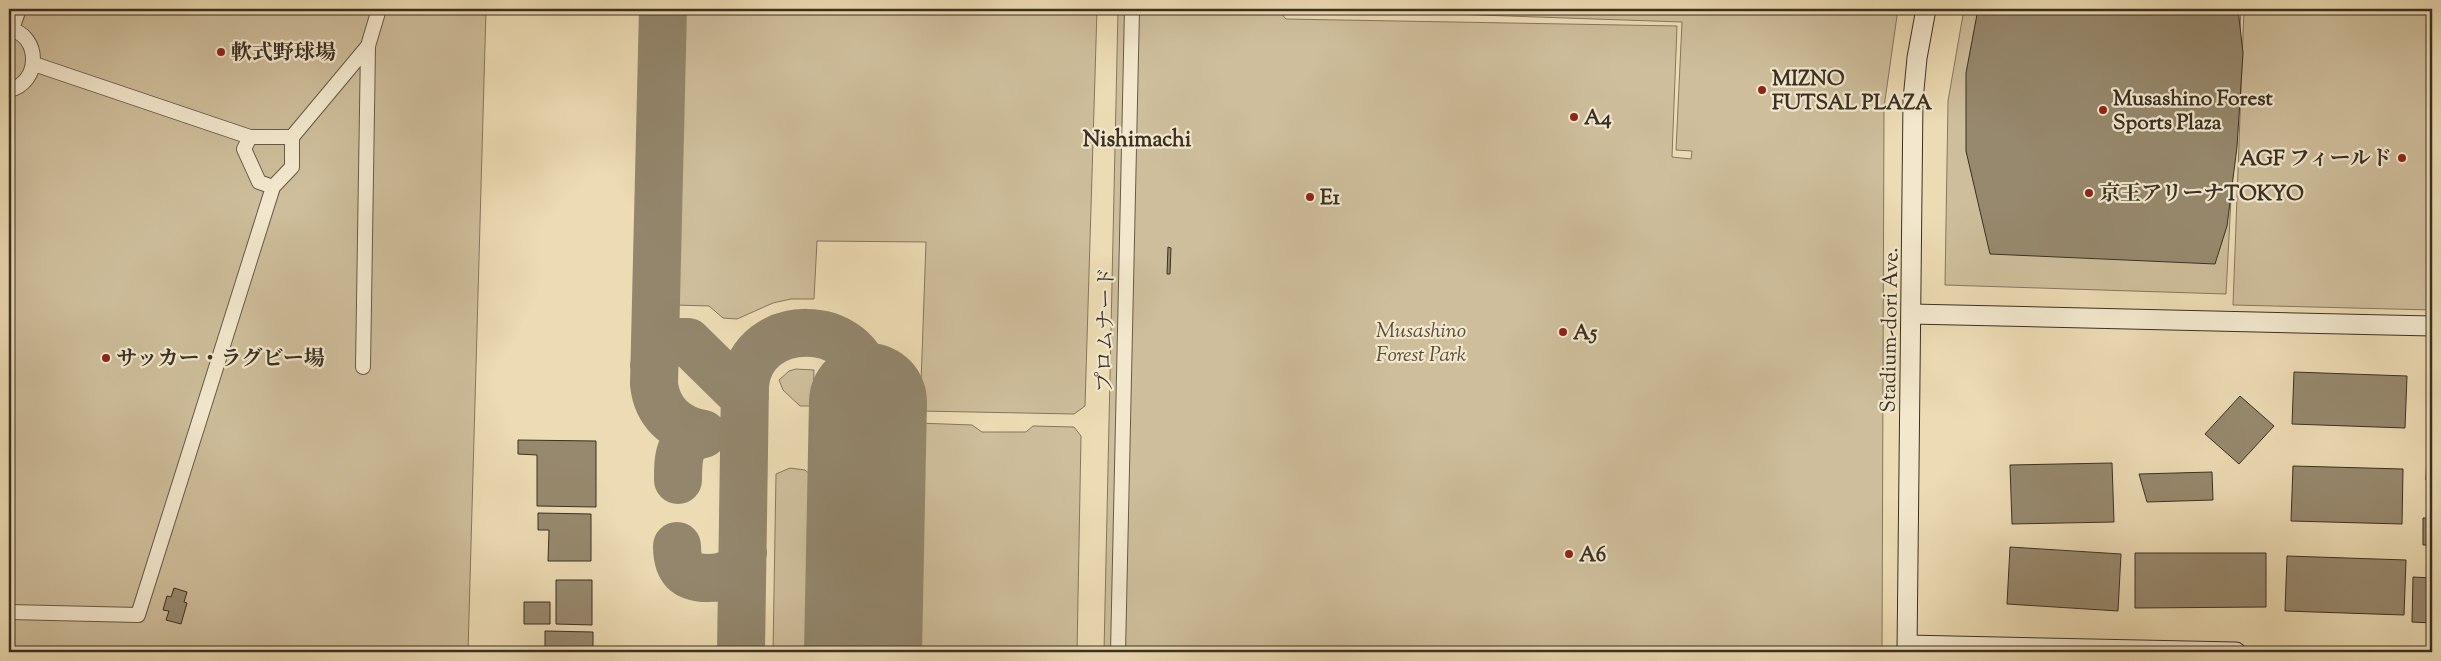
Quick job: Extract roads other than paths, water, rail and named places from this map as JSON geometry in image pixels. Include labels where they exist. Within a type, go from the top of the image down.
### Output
[{"type":"street","points":[[9,90],[23,83],[30,74],[34,64],[33,53],[29,43],[22,34],[10,29],[19,9]]},
{"type":"street","points":[[363,367],[368,46],[380,9]]},
{"type":"street","name":"プロムナード","points":[[1118,652],[1132,9]]},
{"type":"street","name":"Stadium-dori Ave.","points":[[1907,649],[1913,100],[1918,49],[1926,9]]},
{"type":"street","points":[[9,612],[138,615],[273,187],[292,167],[292,137],[368,46]]},
{"type":"street","points":[[34,64],[250,137],[292,137]]},
{"type":"street","points":[[250,137],[244,149],[259,182],[273,187]]},
{"type":"street","points":[[1912,314],[2432,326]]},
{"type":"street","points":[[1907,649],[2236,652]]},
{"type":"place","name":"軟式野球場","points":[[221,52]]},
{"type":"place","name":"MIZNO FUTSAL PLAZA","points":[[1762,90]]},
{"type":"place","name":"Musashino Forest Sports Plaza","points":[[2103,110]]},
{"type":"place","name":"A4","points":[[1574,117]]},
{"type":"place","name":"AGF フィールド","points":[[2402,158]]},
{"type":"place","name":"京王アリーナTOKYO","points":[[2089,193]]},
{"type":"place","name":"E1","points":[[1310,197]]},
{"type":"place","name":"A5","points":[[1563,332]]},
{"type":"place","name":"サッカー・ラグビー場","points":[[106,358]]},
{"type":"place","name":"A6","points":[[1569,554]]},
{"type":"district","name":"Nishimachi","points":[[1137,138]]},
{"type":"park label","name":"Musashino Forest Park","points":[[1421,342]]}]
